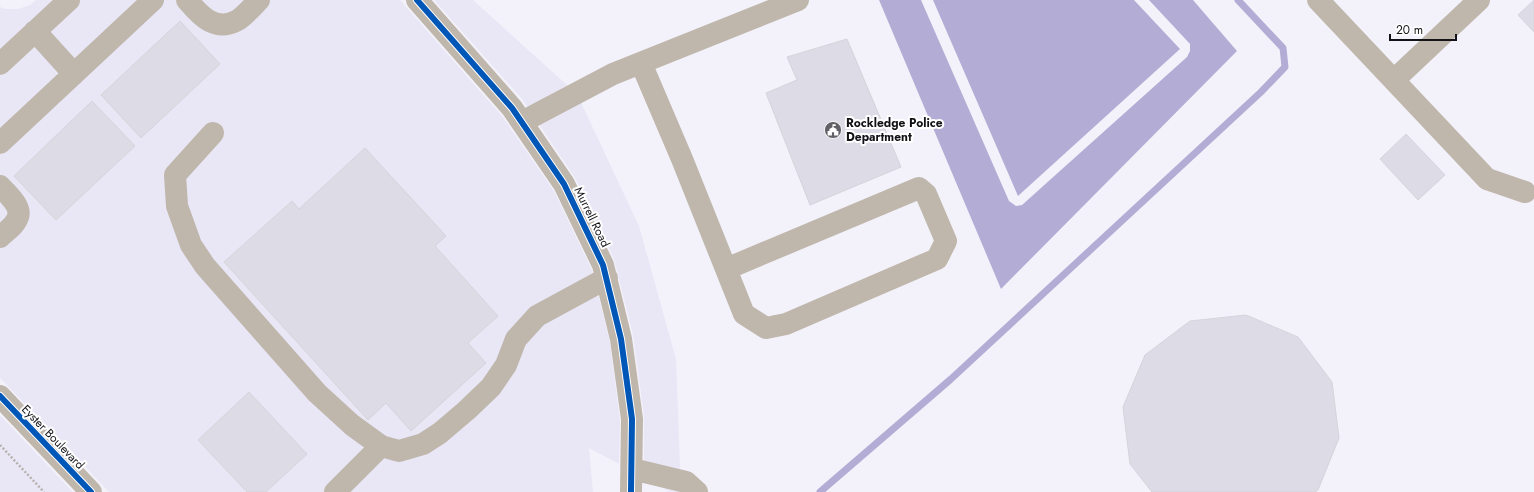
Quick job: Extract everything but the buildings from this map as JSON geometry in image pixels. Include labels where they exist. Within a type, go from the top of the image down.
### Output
[{"type":"street","points":[[0,64],[69,0]]},
{"type":"street","points":[[0,143],[153,0]]},
{"type":"street","points":[[186,0],[204,19],[220,25],[237,21],[259,0]]},
{"type":"street","name":"Murrell Road","points":[[417,0],[512,108],[522,122],[564,184],[603,265],[621,339],[632,419],[631,492]]},
{"type":"street","points":[[522,122],[613,74],[798,0]]},
{"type":"street","points":[[1318,0],[1487,179],[1525,192]]},
{"type":"street","points":[[1394,80],[1479,0]]},
{"type":"street","points":[[35,31],[74,74]]},
{"type":"street","points":[[640,63],[682,159],[726,269],[744,314],[766,328],[786,324],[937,258],[946,241],[926,194],[919,188],[726,269]]},
{"type":"street","points":[[213,133],[175,175],[176,206],[191,245],[205,266],[317,393],[352,424],[381,446],[399,451],[423,444],[440,433],[491,387],[506,365],[516,339],[537,316],[607,278]]},
{"type":"street","points":[[0,186],[16,203],[19,212],[17,221],[0,237]]},
{"type":"street","name":"Eyster Boulevard","points":[[0,396],[91,492]]},
{"type":"street","points":[[335,492],[381,446]]},
{"type":"street","points":[[632,469],[686,482],[697,492]]},
{"type":"path","points":[[0,445],[44,492]]},
{"type":"shaded area","points":[[36,0],[400,0],[502,116],[554,191],[592,270],[610,342],[620,421],[619,464],[589,448],[593,492],[109,492],[0,378],[0,7],[5,9],[18,9],[30,5]]},
{"type":"shaded area","points":[[434,0],[473,0],[577,94],[639,226],[676,359],[681,492],[670,492],[644,478],[644,416],[633,335],[614,259],[575,178],[522,99]]},
{"type":"shaded area","points":[[879,0],[921,0],[1009,201],[1016,206],[1022,205],[1187,57],[1190,51],[1190,44],[1149,0],[1193,0],[1237,51],[1001,289]]},
{"type":"shaded area","points":[[933,0],[1134,0],[1180,49],[1018,196]]},
{"type":"shaded area","points":[[0,415],[73,492],[0,492]]},
{"type":"waterway","points":[[820,492],[951,379],[1261,92],[1285,67],[1283,48],[1238,0]]},
{"type":"cycle path","points":[[417,0],[512,108],[564,184],[603,265],[621,339],[632,419],[631,492]]},
{"type":"cycle path","points":[[0,396],[91,492]]},
{"type":"place","name":"Rockledge Police Department","points":[[833,130]]}]
